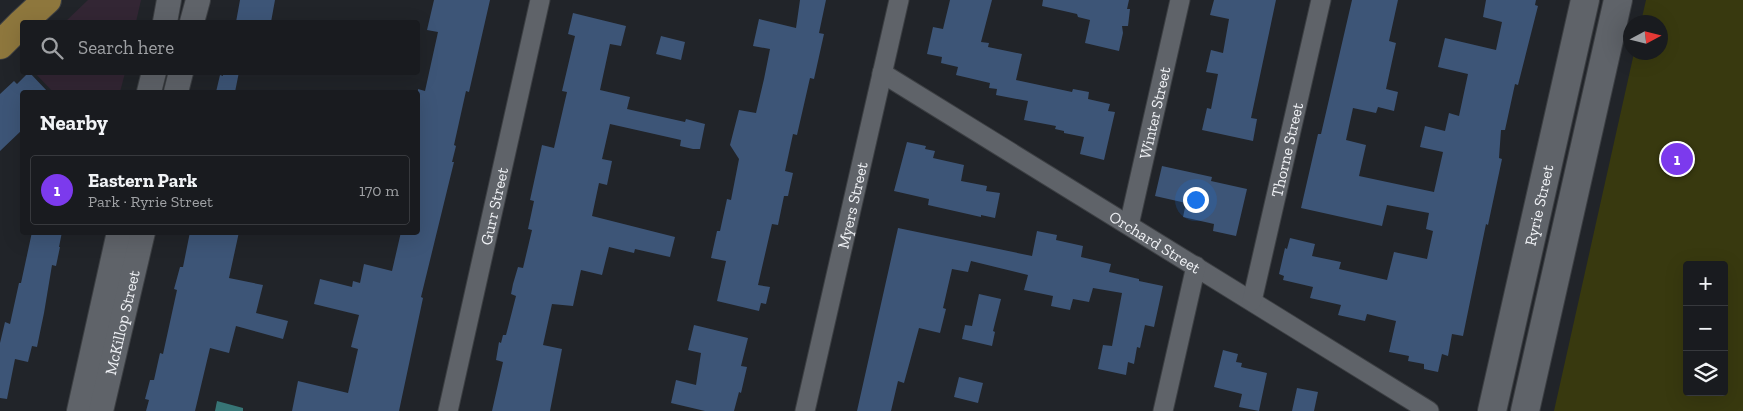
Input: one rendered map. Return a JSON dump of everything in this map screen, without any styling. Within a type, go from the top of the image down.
[{"type":"highway","points":[[26,20],[47,0]]},
{"type":"highway","points":[[0,45],[20,26]]},
{"type":"main road","name":"Ryrie Street","points":[[1492,411],[1585,0]]},
{"type":"main road","name":"Ryrie Street","points":[[1525,411],[1618,0]]},
{"type":"street","points":[[164,20],[169,0]]},
{"type":"street","points":[[193,20],[198,0]]},
{"type":"street","name":"Gurr Street","points":[[448,411],[540,0]]},
{"type":"street","name":"Myers Street","points":[[805,411],[899,0]]},
{"type":"street","name":"Winter Street","points":[[1128,225],[1180,0]]},
{"type":"street","name":"Thorne Street","points":[[1252,301],[1321,0]]},
{"type":"street","name":"Orchard Street","points":[[882,72],[1429,411]]},
{"type":"street","points":[[150,90],[153,75]]},
{"type":"street","points":[[176,90],[180,75]]},
{"type":"street","name":"McKillop Street","points":[[79,411],[117,235]]},
{"type":"street","name":"McKillop Street","points":[[101,411],[142,235]]},
{"type":"street","points":[[1163,411],[1196,266]]},
{"type":"shaded area","points":[[88,0],[141,0],[136,20],[67,20]]},
{"type":"shaded area","points":[[1646,0],[1743,0],[1743,411],[1554,411],[1632,60],[1668,60],[1668,15],[1643,15]]},
{"type":"shaded area","points":[[37,75],[124,75],[121,90],[51,90]]},
{"type":"water","points":[[217,401],[243,408],[243,411],[215,411]]},
{"type":"building","points":[[240,0],[275,0],[271,20],[236,20]]},
{"type":"building","points":[[434,0],[490,0],[469,92],[466,91],[454,145],[456,146],[452,162],[454,162],[421,297],[423,298],[399,411],[292,411],[298,381],[348,393],[358,349],[351,347],[359,315],[314,304],[320,279],[352,287],[353,281],[360,283],[364,264],[392,271],[400,235],[420,235],[420,90],[418,89],[425,91],[438,32],[427,30]]},
{"type":"building","points":[[800,0],[826,0],[819,33],[824,34],[814,79],[810,78],[797,135],[793,134],[785,171],[793,173],[788,196],[784,196],[778,225],[772,224],[758,285],[770,287],[766,304],[761,303],[759,311],[717,301],[726,261],[711,258],[717,231],[720,231],[727,199],[731,200],[739,159],[730,145],[739,110],[756,113],[764,79],[770,49],[753,46],[759,19],[796,28]]},
{"type":"building","points":[[950,0],[992,0],[981,42],[989,43],[988,47],[1022,54],[1016,80],[1072,92],[1073,89],[1089,92],[1088,99],[1110,104],[1108,111],[1115,112],[1104,160],[1080,154],[1084,137],[1064,133],[1064,131],[1055,129],[1056,126],[1024,120],[1028,101],[996,95],[997,89],[989,88],[990,83],[956,75],[958,67],[941,63],[942,57],[927,54],[933,27],[943,29]]},
{"type":"building","points":[[1043,0],[1129,0],[1127,9],[1130,9],[1128,26],[1122,26],[1123,33],[1119,51],[1085,43],[1090,20],[1078,17],[1077,14],[1042,6]]},
{"type":"building","points":[[1214,0],[1276,0],[1251,118],[1257,119],[1253,141],[1202,130],[1207,108],[1211,109],[1218,74],[1206,72],[1211,50],[1223,53],[1229,19],[1210,15]]},
{"type":"building","points":[[1352,0],[1398,0],[1389,41],[1396,43],[1386,89],[1398,92],[1394,111],[1378,107],[1376,113],[1353,108],[1346,140],[1366,145],[1359,176],[1434,192],[1443,152],[1420,147],[1425,126],[1445,131],[1449,113],[1459,116],[1468,74],[1438,67],[1445,38],[1496,50],[1502,22],[1483,17],[1486,0],[1536,0],[1535,5],[1538,6],[1518,85],[1515,84],[1505,130],[1501,130],[1499,158],[1502,159],[1488,225],[1486,224],[1463,336],[1452,334],[1448,356],[1442,354],[1438,372],[1424,369],[1424,364],[1408,361],[1409,356],[1389,352],[1396,321],[1367,314],[1365,321],[1338,315],[1341,305],[1310,298],[1313,287],[1283,280],[1284,276],[1279,274],[1285,248],[1287,249],[1290,238],[1315,244],[1312,256],[1341,262],[1339,269],[1387,280],[1394,252],[1427,259],[1433,231],[1426,229],[1429,213],[1387,205],[1382,226],[1301,208],[1318,134],[1321,134]]},
{"type":"building","points":[[573,13],[626,26],[621,46],[610,44],[600,90],[630,97],[627,109],[685,122],[686,119],[705,124],[700,149],[680,146],[681,140],[610,124],[602,159],[612,161],[607,185],[599,183],[592,216],[675,237],[670,257],[635,249],[634,253],[609,247],[602,275],[581,270],[573,306],[552,304],[543,345],[562,349],[550,411],[492,411],[503,362],[496,360],[499,342],[501,343],[503,335],[506,335],[516,296],[511,294],[513,284],[518,267],[523,268],[532,230],[528,229],[534,201],[530,200],[542,145],[554,148],[567,92],[562,91],[575,36],[568,34]]},
{"type":"building","points":[[661,36],[685,42],[681,60],[656,54]]},
{"type":"building","points":[[26,75],[32,75],[46,90],[20,90],[20,132],[0,151],[0,94],[14,81],[17,84]]},
{"type":"building","points":[[220,75],[238,75],[235,90],[216,90]]},
{"type":"building","points":[[907,142],[926,146],[925,149],[935,151],[933,158],[964,165],[961,181],[987,186],[986,191],[1000,193],[995,218],[981,215],[981,217],[928,205],[929,199],[894,191]]},
{"type":"building","points":[[1162,166],[1212,177],[1211,181],[1247,189],[1236,236],[1213,231],[1214,224],[1183,217],[1186,203],[1155,196]]},
{"type":"building","points":[[898,228],[1032,256],[1037,231],[1057,235],[1056,240],[1083,246],[1081,257],[1111,264],[1109,272],[1163,286],[1154,327],[1145,325],[1140,348],[1137,347],[1134,364],[1128,362],[1126,375],[1098,369],[1103,345],[1112,346],[1122,293],[1093,288],[1089,302],[1073,299],[1070,310],[1051,306],[1053,296],[1024,290],[1028,275],[971,261],[968,272],[952,269],[943,308],[946,309],[940,333],[919,328],[904,383],[898,381],[891,411],[857,411]]},
{"type":"building","points":[[31,235],[61,235],[56,266],[52,265],[37,347],[32,346],[28,362],[15,359],[7,399],[0,398],[0,343],[5,322],[10,324],[19,283],[21,283]]},
{"type":"building","points":[[189,235],[238,235],[229,278],[263,285],[256,313],[288,321],[283,339],[236,326],[229,353],[210,348],[195,411],[146,411],[149,400],[145,399],[150,380],[154,380],[160,353],[163,354],[177,290],[174,289],[180,267],[183,267]]},
{"type":"building","points":[[979,294],[1001,299],[993,331],[995,332],[992,346],[962,339],[965,325],[972,326]]},
{"type":"building","points":[[694,325],[748,338],[741,366],[747,367],[741,393],[739,392],[734,411],[705,411],[671,403],[676,380],[696,385],[701,353],[688,350]]},
{"type":"building","points":[[1223,350],[1238,354],[1236,362],[1242,363],[1241,367],[1267,373],[1259,411],[1239,407],[1242,394],[1214,387]]},
{"type":"building","points":[[959,377],[983,383],[978,403],[954,397]]},
{"type":"building","points":[[1297,388],[1318,392],[1314,411],[1292,411]]},
{"type":"place","name":"Eastern Park","points":[[1677,159]]}]
